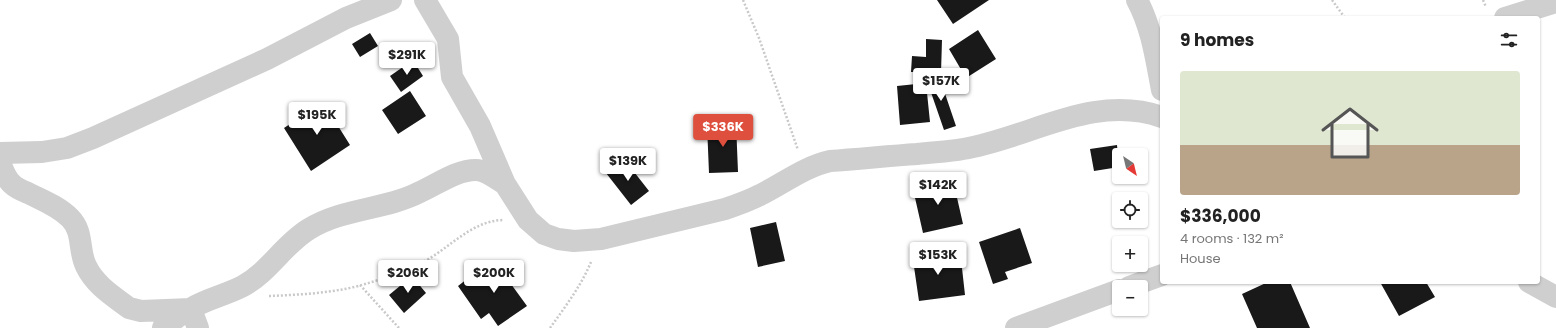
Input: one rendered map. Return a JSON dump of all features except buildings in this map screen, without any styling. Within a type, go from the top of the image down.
[{"type":"street","points":[[0,153],[42,152],[67,148],[87,141],[266,59],[346,18],[391,0]]},
{"type":"street","points":[[425,0],[448,39],[452,77],[480,126],[505,184],[528,220],[544,234],[558,239],[574,241],[601,239],[725,209],[744,203],[804,170],[830,161],[962,150],[984,145],[1064,119],[1105,110],[1137,110],[1160,116]]},
{"type":"street","points":[[1137,0],[1149,26],[1160,79]]},
{"type":"street","points":[[1511,16],[1556,2]]},
{"type":"street","points":[[0,163],[12,185],[58,208],[78,228],[83,258],[96,281],[103,288],[129,308],[134,310],[194,318]]},
{"type":"street","points":[[163,328],[194,318],[243,286],[269,265],[300,235],[319,223],[333,217],[404,199],[419,193],[455,174],[466,171],[478,170],[505,184]]},
{"type":"street","points":[[1148,280],[1160,276]]},
{"type":"street","points":[[1533,284],[1556,297]]},
{"type":"street","points":[[1016,328],[1112,293]]},
{"type":"path","points":[[743,0],[759,38],[804,170]]},
{"type":"path","points":[[1332,0],[1344,16]]},
{"type":"path","points":[[268,296],[307,294],[340,290],[360,285],[436,256],[472,229],[499,220],[528,220]]},
{"type":"path","points":[[550,328],[587,272],[601,239]]},
{"type":"path","points":[[360,285],[399,328]]}]
